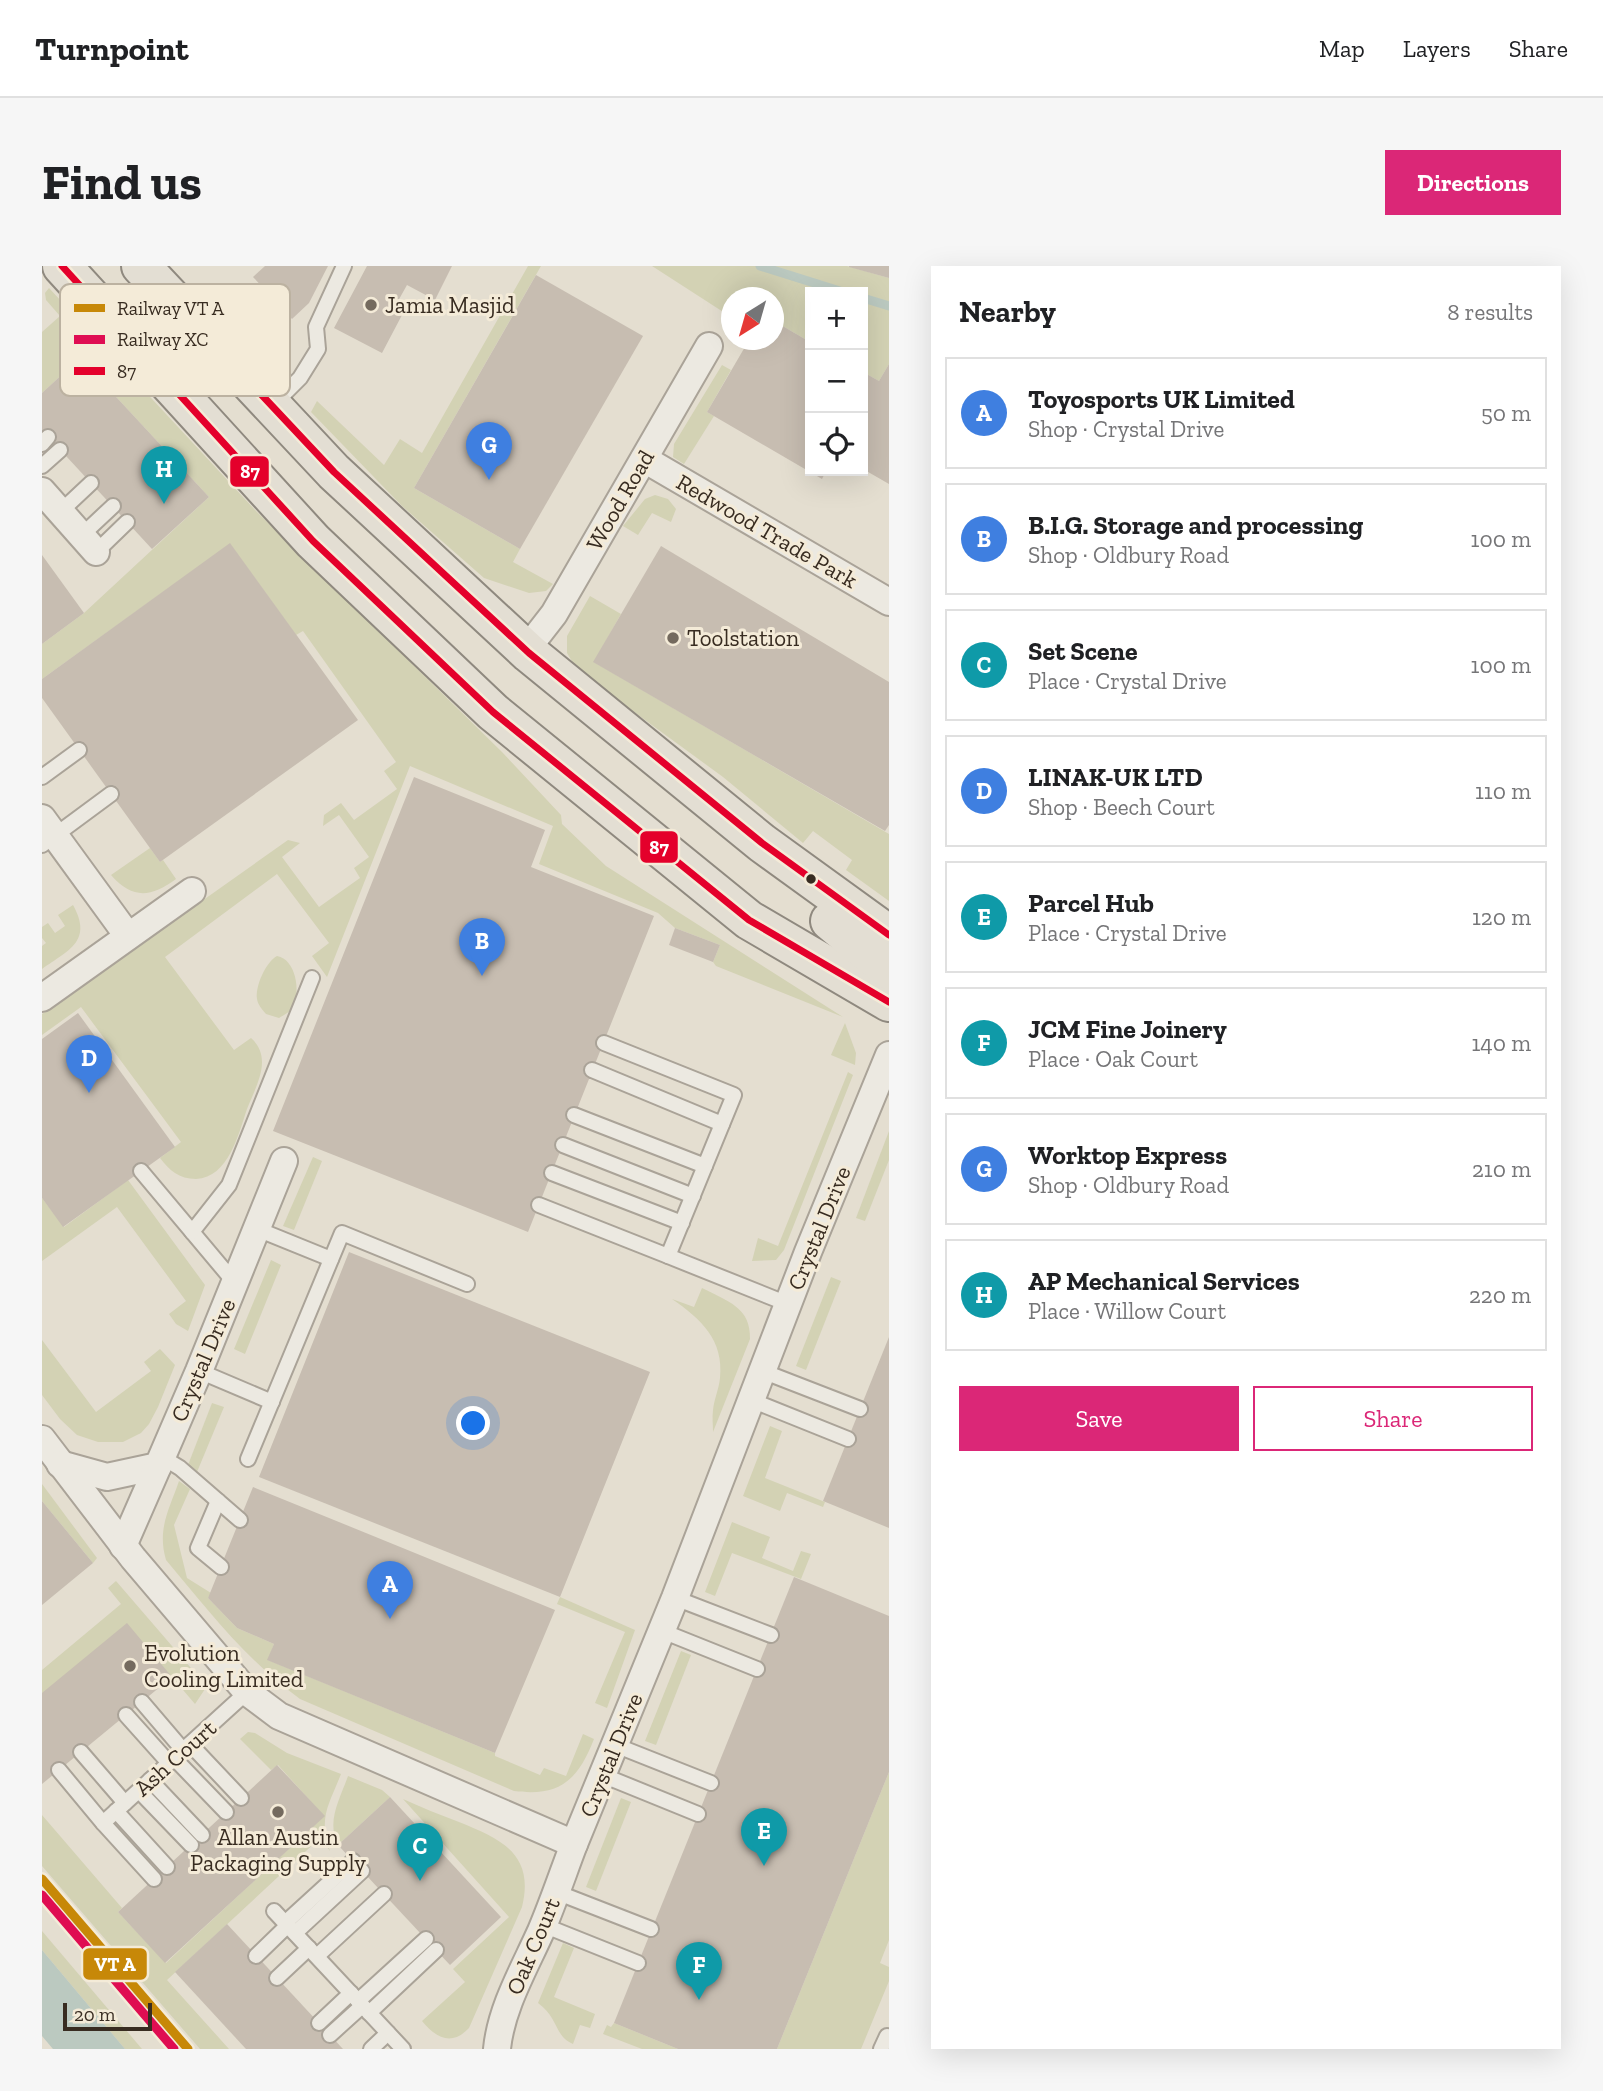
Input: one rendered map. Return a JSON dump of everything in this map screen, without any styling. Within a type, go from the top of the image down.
[{"type":"main road","points":[[62,266],[78,284]]},
{"type":"main road","points":[[141,266],[158,284]]},
{"type":"main road","points":[[181,396],[313,541],[493,712],[749,920],[889,1002]]},
{"type":"main road","points":[[263,396],[334,472],[526,650],[762,843],[889,934]]},
{"type":"main road","points":[[762,843],[808,902],[889,970]]},
{"type":"street","name":"Wood Road","points":[[526,650],[554,614],[709,346]]},
{"type":"street","name":"Redwood Trade Park","points":[[644,459],[889,602]]},
{"type":"street","points":[[42,491],[89,544]]},
{"type":"street","points":[[46,833],[128,936]]},
{"type":"street","points":[[42,998],[192,891]]},
{"type":"street","name":"Crystal Drive","points":[[42,1439],[123,1546],[247,1692],[279,1716],[574,1844],[662,1631],[788,1304],[889,1055]]},
{"type":"street","name":"Crystal Drive","points":[[123,1546],[199,1371],[284,1161]]},
{"type":"street","points":[[60,1464],[107,1477],[160,1462]]},
{"type":"street","name":"Oak Court","points":[[497,2049],[508,2005],[574,1844]]},
{"type":"lane","points":[[290,388],[300,378],[318,349],[316,327],[344,266]]},
{"type":"lane","points":[[272,406],[282,396]]},
{"type":"lane","points":[[42,466],[60,450]]},
{"type":"lane","points":[[60,512],[91,483]]},
{"type":"lane","points":[[89,544],[113,506]]},
{"type":"lane","points":[[89,544],[127,522]]},
{"type":"lane","points":[[42,777],[79,750]]},
{"type":"lane","points":[[46,833],[111,794]]},
{"type":"lane","points":[[192,1232],[229,1185],[312,978]]},
{"type":"lane","points":[[604,1043],[734,1096],[668,1256]]},
{"type":"lane","points":[[592,1070],[722,1124]]},
{"type":"lane","points":[[575,1115],[705,1167]]},
{"type":"lane","points":[[563,1145],[693,1196]]},
{"type":"lane","points":[[141,1171],[235,1283]]},
{"type":"lane","points":[[552,1173],[682,1223]]},
{"type":"lane","points":[[539,1205],[788,1304]]},
{"type":"lane","points":[[257,1229],[332,1269]]},
{"type":"lane","points":[[248,1459],[280,1381],[332,1269],[342,1233],[467,1284]]},
{"type":"lane","points":[[199,1371],[269,1408],[282,1421]]},
{"type":"lane","points":[[762,1371],[860,1409]]},
{"type":"lane","points":[[280,1381],[295,1388]]},
{"type":"lane","points":[[751,1400],[848,1439]]},
{"type":"lane","points":[[160,1462],[180,1468],[240,1520]]},
{"type":"lane","points":[[218,1501],[198,1548],[221,1566]]},
{"type":"lane","points":[[675,1598],[771,1635]]},
{"type":"lane","points":[[662,1631],[757,1669]]},
{"type":"lane","name":"Ash Court","points":[[103,1824],[247,1692]]},
{"type":"lane","points":[[142,1702],[179,1754],[226,1812]]},
{"type":"lane","points":[[126,1715],[241,1798]]},
{"type":"lane","points":[[615,1745],[711,1783]]},
{"type":"lane","points":[[81,1752],[167,1867]]},
{"type":"lane","points":[[59,1770],[103,1824],[154,1879]]},
{"type":"lane","points":[[603,1776],[698,1814]]},
{"type":"lane","points":[[139,1791],[196,1840],[150,1780]]},
{"type":"lane","points":[[256,1956],[357,1866]]},
{"type":"lane","points":[[556,1892],[651,1929]]},
{"type":"lane","points":[[277,1978],[384,1894]]},
{"type":"lane","points":[[274,1910],[400,2048]]},
{"type":"lane","points":[[543,1925],[638,1963]]},
{"type":"lane","points":[[330,2035],[360,2003],[431,1945]]},
{"type":"lane","points":[[319,2023],[360,2003]]},
{"type":"lane","points":[[372,2049],[388,2033]]},
{"type":"green space","points":[[528,266],[541,266],[414,488],[520,549],[513,562],[553,584],[546,591],[529,593],[484,578],[402,506],[311,412],[317,401],[384,465],[400,439],[422,453]]},
{"type":"green space","points":[[652,266],[847,266],[889,278],[889,364],[879,381],[868,375],[868,287],[805,287],[805,339],[784,327],[784,287],[721,287],[721,311]]},
{"type":"green space","points":[[49,288],[60,300],[60,316],[46,300],[45,293]]},
{"type":"green space","points":[[60,316],[60,376],[42,393],[42,332]]},
{"type":"green space","points":[[722,365],[731,370],[707,412],[714,416],[684,464],[673,457],[674,444]]},
{"type":"green space","points":[[115,396],[149,396],[256,511],[502,752],[561,815],[562,824],[606,866],[843,1017],[716,966],[713,962],[720,945],[675,928],[658,913],[539,864],[553,826],[410,766],[327,977],[312,956],[329,943],[277,874],[165,957],[234,1050],[251,1038],[259,1048],[262,1062],[259,1080],[236,1142],[224,1163],[217,1171],[196,1179],[180,1176],[171,1170],[160,1158],[181,1142],[81,1007],[42,1035],[42,1014],[288,840],[300,843],[282,857],[319,907],[360,878],[354,868],[369,857],[339,815],[323,826],[324,815],[341,803],[354,820],[397,789],[384,771],[396,762],[303,631],[296,635],[230,544],[42,679],[42,644],[84,613],[209,497]]},
{"type":"green space","points":[[655,495],[668,499],[676,509],[671,522],[652,513],[638,535],[623,526],[645,499]]},
{"type":"green space","points":[[590,596],[621,614],[594,662],[889,834],[889,901],[846,870],[852,860],[813,831],[803,843],[723,777],[578,671],[567,653],[567,636]]},
{"type":"green space","points":[[150,848],[160,862],[163,860],[176,879],[158,889],[142,893],[127,889],[111,875]]},
{"type":"green space","points":[[73,905],[79,917],[79,936],[69,950],[42,969],[42,946],[46,943],[42,938],[42,927],[48,923],[55,933],[65,926],[58,915]]},
{"type":"green space","points":[[277,956],[289,963],[293,970],[297,993],[293,1007],[279,1018],[266,1014],[257,999],[262,975]]},
{"type":"green space","points":[[845,1023],[856,1053],[855,1065],[831,1055]]},
{"type":"green space","points":[[848,1072],[853,1075],[784,1250],[776,1260],[752,1261],[758,1238],[778,1246]]},
{"type":"green space","points":[[889,1131],[889,1160],[865,1221],[856,1218]]},
{"type":"green space","points":[[313,1157],[322,1161],[294,1230],[283,1226]]},
{"type":"green space","points":[[128,1180],[205,1285],[188,1331],[176,1324],[169,1314],[186,1301],[117,1207],[42,1261],[42,1198],[64,1227]]},
{"type":"green space","points":[[271,1260],[281,1265],[245,1354],[234,1349]]},
{"type":"green space","points":[[831,1277],[841,1281],[806,1370],[796,1366]]},
{"type":"green space","points":[[702,1288],[728,1301],[742,1312],[749,1328],[750,1339],[713,1432],[713,1410],[720,1378],[718,1352],[701,1323],[672,1299],[694,1307]]},
{"type":"green space","points":[[42,1340],[96,1412],[151,1371],[144,1362],[160,1349],[175,1365],[149,1424],[141,1433],[123,1442],[98,1442],[77,1435],[60,1419],[42,1395]]},
{"type":"green space","points":[[212,1403],[224,1407],[197,1472],[188,1465]]},
{"type":"green space","points":[[770,1426],[782,1431],[765,1478],[825,1502],[823,1507],[787,1493],[780,1511],[743,1496]]},
{"type":"green space","points":[[179,1481],[190,1489],[174,1525],[187,1578],[211,1593],[208,1598],[237,1628],[274,1644],[268,1660],[495,1753],[495,1756],[540,1775],[544,1768],[566,1776],[583,1734],[594,1739],[574,1775],[565,1783],[544,1791],[514,1791],[300,1699],[245,1651],[166,1560],[164,1529]]},
{"type":"green space","points":[[42,1484],[97,1558],[93,1563],[42,1501]]},
{"type":"green space","points":[[732,1522],[770,1537],[762,1558],[793,1571],[801,1551],[811,1554],[801,1579],[732,1553],[715,1596],[705,1592]]},
{"type":"green space","points":[[116,1581],[203,1682],[205,1689],[195,1704],[172,1677],[42,1693],[42,1670],[121,1604],[108,1588]]},
{"type":"green space","points":[[560,1597],[635,1630],[607,1708],[595,1703],[625,1632],[557,1604]]},
{"type":"green space","points":[[681,1651],[691,1655],[656,1745],[645,1741]]},
{"type":"green space","points":[[248,1732],[255,1733],[287,1753],[341,1774],[326,1811],[325,1829],[330,1851],[320,1838],[167,1980],[229,2049],[200,2049],[42,1866],[42,1815],[122,1908],[118,1912],[166,1963],[324,1816],[278,1765],[271,1770],[240,1739]]},
{"type":"green space","points":[[889,1772],[889,1940],[880,1963],[889,1967],[889,1981],[861,2049],[777,2049]]},
{"type":"green space","points":[[348,1776],[382,1790],[390,1797],[338,1845],[333,1827],[334,1819]]},
{"type":"green space","points":[[621,1798],[631,1802],[596,1891],[586,1887]]},
{"type":"green space","points":[[403,1799],[501,1842],[519,1861],[524,1874],[522,1907],[469,2028],[457,2037],[439,2036],[422,2021],[465,1982],[453,1969],[509,1917]]},
{"type":"green space","points":[[42,1931],[142,2049],[125,2049],[42,1950]]},
{"type":"green space","points":[[563,1943],[574,1948],[554,1997],[595,2014],[590,2028],[580,2025],[573,2044],[562,2036],[550,2015],[538,2003]]},
{"type":"green space","points":[[614,2023],[678,2049],[642,2049],[603,2034],[607,2025],[611,2027]]},
{"type":"shaded area","points":[[42,1950],[125,2049],[53,2049],[42,2036]]},
{"type":"building","points":[[265,266],[328,266],[309,303],[292,319],[290,284],[260,284],[253,277]]},
{"type":"building","name":"Jamia Masjid","points":[[367,266],[452,266],[435,300],[407,285],[393,310],[402,315],[382,353],[334,328]]},
{"type":"building","points":[[889,266],[889,278],[849,267]]},
{"type":"building","points":[[536,275],[643,336],[520,549],[414,488]]},
{"type":"building","points":[[784,327],[805,339],[805,469],[707,412],[743,350],[784,350]]},
{"type":"building","points":[[889,364],[889,484],[868,472],[868,375],[879,381]]},
{"type":"building","points":[[60,376],[60,396],[115,396],[209,497],[152,549],[42,430],[42,393]]},
{"type":"building","points":[[230,543],[358,720],[160,862],[42,698],[42,679]]},
{"type":"building","points":[[661,546],[889,682],[889,825],[885,831],[593,662]]},
{"type":"building","points":[[42,555],[84,613],[42,644]]},
{"type":"building","points":[[414,777],[545,830],[531,867],[654,916],[528,1232],[273,1131]]},
{"type":"building","points":[[675,928],[720,945],[713,962],[669,945]]},
{"type":"building","points":[[78,1013],[175,1147],[63,1227],[42,1198],[42,1039]]},
{"type":"building","points":[[349,1252],[650,1372],[560,1597],[259,1477]]},
{"type":"building","points":[[889,1337],[889,1528],[823,1501]]},
{"type":"building","points":[[253,1487],[555,1610],[495,1753],[267,1660],[274,1644],[237,1628],[208,1598]]},
{"type":"building","points":[[42,1501],[93,1563],[42,1605]]},
{"type":"building","points":[[794,1577],[889,1616],[889,1772],[777,2049],[678,2049],[614,2023]]},
{"type":"building","points":[[127,1623],[172,1677],[42,1784],[42,1693]]},
{"type":"building","points":[[277,1765],[325,1816],[165,1963],[118,1912]]},
{"type":"building","points":[[390,1797],[501,1917],[450,1965],[338,1845]]},
{"type":"building","points":[[227,1924],[343,2049],[246,2049],[175,1972]]},
{"type":"waterway","points":[[760,266],[827,287]]},
{"type":"waterway","points":[[868,300],[889,306]]},
{"type":"transit line","name":"87","points":[[62,266],[78,284]]},
{"type":"transit line","name":"87","points":[[181,396],[313,541],[493,712],[749,920],[889,1002]]},
{"type":"transit line","name":"87","points":[[263,396],[334,472],[529,653],[762,843],[889,935]]},
{"type":"transit line","points":[[42,1879],[188,2049]]},
{"type":"rail line","name":"XC","points":[[42,1895],[174,2049]]},
{"type":"place","name":"Jamia Masjid","points":[[371,305]]},
{"type":"place","name":"Worktop Express","points":[[489,480]]},
{"type":"place","name":"AP Mechanical Services","points":[[164,504]]},
{"type":"place","name":"Toolstation","points":[[673,638]]},
{"type":"place","name":"B.I.G. Storage and processing","points":[[482,976]]},
{"type":"place","name":"LINAK-UK LTD","points":[[89,1093]]},
{"type":"place","name":"Toyosports UK Limited","points":[[390,1619]]},
{"type":"place","name":"Evolution Cooling Limited","points":[[130,1666]]},
{"type":"place","name":"Allan Austin Packaging Supply","points":[[278,1812]]},
{"type":"place","name":"Parcel Hub","points":[[764,1866]]},
{"type":"place","name":"Set Scene","points":[[420,1881]]},
{"type":"place","name":"JCM Fine Joinery","points":[[699,2000]]}]
